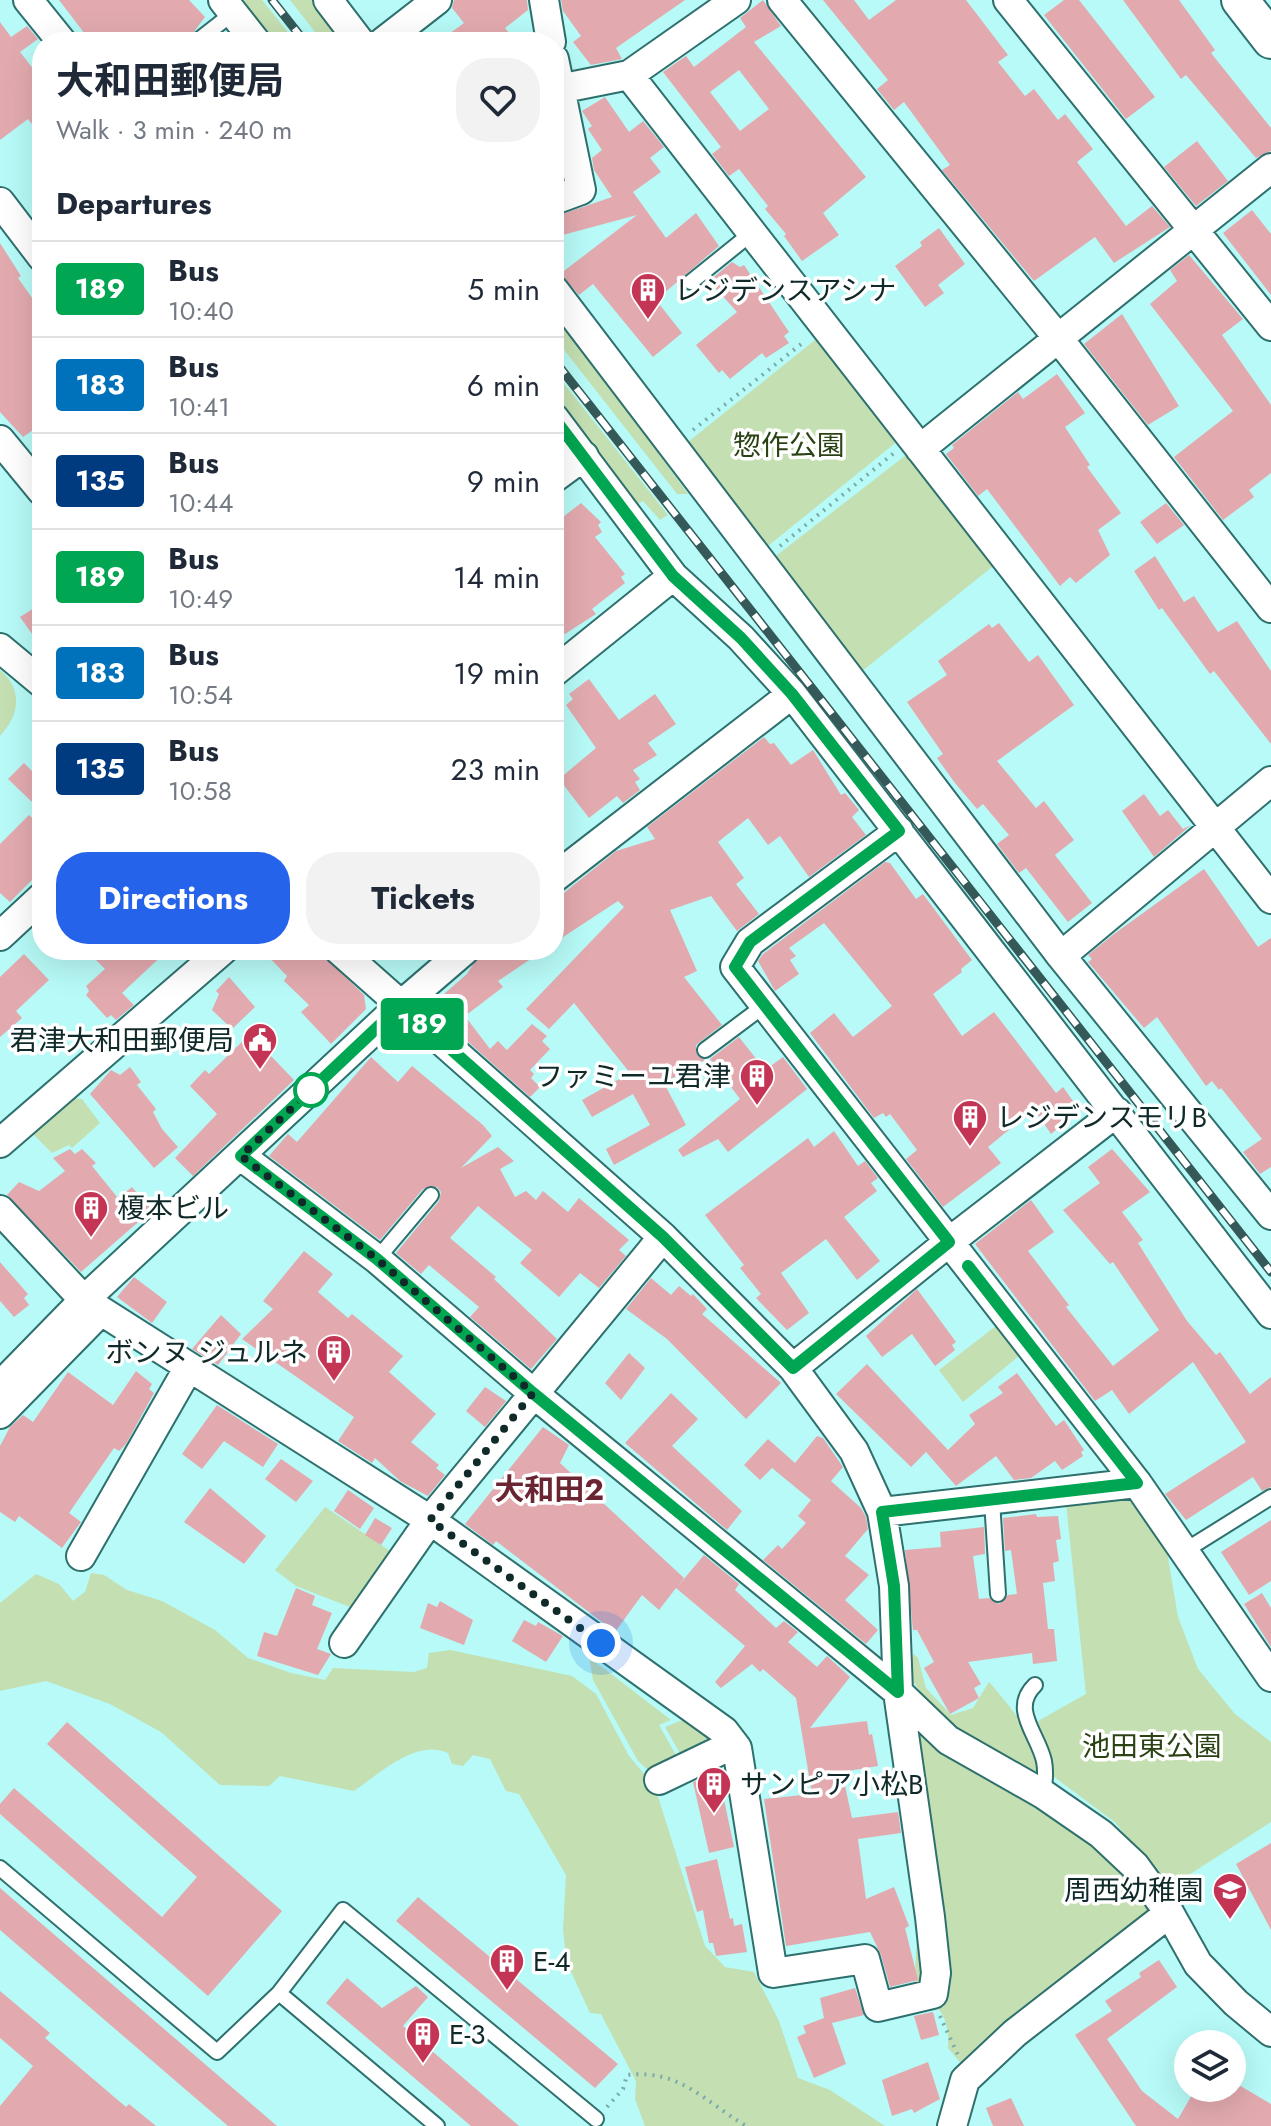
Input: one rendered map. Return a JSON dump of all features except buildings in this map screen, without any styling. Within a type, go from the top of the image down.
[{"type":"street","points":[[28,0],[54,32]]},
{"type":"street","points":[[328,0],[352,32]]},
{"type":"street","points":[[396,32],[437,0]]},
{"type":"street","points":[[544,0],[549,32]]},
{"type":"street","points":[[564,88],[629,75],[736,0]]},
{"type":"street","points":[[782,0],[1058,338],[1271,608]]},
{"type":"street","points":[[1008,0],[1271,326]]},
{"type":"street","points":[[1240,0],[1271,40]]},
{"type":"street","points":[[228,6],[248,32]]},
{"type":"street","points":[[629,75],[1271,899]]},
{"type":"street","points":[[564,112],[581,190],[564,196]]},
{"type":"street","points":[[916,444],[1058,338],[1271,168]]},
{"type":"street","points":[[0,202],[32,244]]},
{"type":"street","points":[[564,304],[759,564],[1061,956],[1271,1215]]},
{"type":"street","points":[[564,431],[673,576],[741,638],[792,694],[1271,1314]]},
{"type":"street","points":[[564,471],[584,456]]},
{"type":"street","points":[[5,458],[32,482]]},
{"type":"street","points":[[564,664],[673,576]]},
{"type":"street","points":[[0,648],[32,675]]},
{"type":"street","points":[[564,870],[792,694]]},
{"type":"street","points":[[1061,956],[1271,781]]},
{"type":"street","points":[[899,831],[750,942],[735,967],[1137,1483],[1271,1677]]},
{"type":"street","points":[[5,923],[32,904]]},
{"type":"street","points":[[0,1143],[211,960]]},
{"type":"street","points":[[0,1210],[92,1305],[430,1520],[724,1731],[734,1744],[773,1973],[865,1959],[878,2007],[933,1994],[936,1973],[930,1917],[898,1692],[894,1586],[882,1512],[854,1451],[793,1368],[663,1237],[350,960]]},
{"type":"street","points":[[0,1386],[92,1305],[241,1156],[401,1005],[453,960]]},
{"type":"street","points":[[793,1368],[1117,1112]]},
{"type":"street","points":[[241,1156],[377,1259],[533,1393],[898,1692],[948,1740],[1043,1794],[1101,1834],[1135,1866],[1170,1914],[1198,1964],[1236,2003],[1271,2032]]},
{"type":"street","points":[[344,1643],[430,1520],[663,1237]]},
{"type":"street","points":[[0,1414],[92,1305]]},
{"type":"street","points":[[81,1556],[189,1367]]},
{"type":"street","points":[[882,1512],[1137,1483]]},
{"type":"street","points":[[659,1780],[734,1744]]},
{"type":"street","points":[[952,2126],[965,2080],[1015,2033],[1163,1918]]},
{"type":"lane","points":[[205,32],[228,6]]},
{"type":"lane","points":[[691,282],[753,232]]},
{"type":"lane","points":[[705,1050],[765,1005]]},
{"type":"lane","points":[[377,1259],[431,1195]]},
{"type":"lane","points":[[1186,1550],[1271,1497]]},
{"type":"lane","points":[[992,1501],[998,1594]]},
{"type":"lane","points":[[1035,1685],[1023,1701],[1024,1713],[1044,1762],[1043,1794]]},
{"type":"lane","points":[[0,1868],[217,2052],[279,1993],[343,1910],[596,2119]]},
{"type":"lane","points":[[279,1993],[437,2126]]},
{"type":"path","points":[[671,448],[826,324]]},
{"type":"path","points":[[759,564],[916,444]]},
{"type":"path","points":[[933,1994],[934,2004],[965,2070],[965,2080]]},
{"type":"path","points":[[596,2119],[623,2089],[627,2075],[645,2073],[681,2080],[712,2106],[746,2126]]},
{"type":"green space","points":[[235,0],[262,0],[288,32],[260,32]]},
{"type":"green space","points":[[290,0],[314,0],[340,32],[315,32]]},
{"type":"green space","points":[[564,323],[688,494],[677,494],[564,350]]},
{"type":"green space","name":"惣作公園","points":[[820,336],[899,440],[763,550],[683,446]]},
{"type":"green space","points":[[564,384],[668,515],[660,520],[643,501],[634,506],[564,417]]},
{"type":"green space","points":[[910,452],[997,563],[861,672],[772,559]]},
{"type":"green space","points":[[0,670],[13,685],[16,702],[12,720],[0,736]]},
{"type":"green space","points":[[72,1098],[82,1099],[100,1123],[72,1148],[69,1145],[52,1153],[33,1134]]},
{"type":"green space","points":[[996,1326],[1020,1355],[963,1402],[939,1370]]},
{"type":"green space","name":"池田東公園","points":[[1130,1496],[1163,1528],[1178,1617],[1198,1669],[1235,1714],[1271,1742],[1271,1822],[1167,1889],[1116,1823],[1053,1776],[1038,1721],[1086,1694],[1066,1503]]},
{"type":"green space","points":[[325,1507],[390,1551],[350,1607],[296,1586],[275,1570]]},
{"type":"green space","points":[[91,1573],[104,1575],[127,1590],[162,1601],[215,1630],[248,1658],[291,1673],[325,1680],[333,1668],[414,1672],[427,1668],[429,1653],[450,1650],[572,1676],[596,1694],[629,1756],[655,1787],[705,1946],[725,1967],[754,1972],[779,2021],[798,2078],[830,2090],[885,2126],[645,2126],[635,2099],[636,2081],[601,2014],[590,2013],[567,1963],[563,1930],[566,1875],[519,1794],[506,1791],[490,1759],[473,1755],[463,1766],[452,1764],[448,1753],[423,1750],[398,1760],[354,1791],[280,1776],[269,1786],[220,1785],[161,1732],[110,1704],[46,1681],[0,1691],[0,1603],[36,1574],[59,1584],[73,1601],[85,1592]]},
{"type":"green space","points":[[914,1654],[918,1658],[926,1688],[951,1715],[973,1708],[989,1682],[1029,1736],[1035,1748],[1038,1771],[1032,1774],[978,1748],[968,1733],[947,1728],[914,1683],[909,1665]]},
{"type":"green space","points":[[589,1657],[671,1720],[659,1725],[677,1757],[649,1771],[638,1761],[593,1680]]},
{"type":"green space","points":[[685,1719],[712,1739],[681,1755],[665,1727]]},
{"type":"green space","points":[[918,1730],[947,1752],[1078,1835],[1107,1859],[1132,1886],[1152,1916],[964,2067],[948,2048],[947,2028],[941,2013],[914,1988],[917,1937],[935,1907],[912,1740]]},
{"type":"railway","points":[[272,0],[297,32]]},
{"type":"railway","points":[[564,373],[1271,1272]]},
{"type":"bus line","name":"189","points":[[564,431],[673,576],[741,638],[792,694],[899,831],[750,942],[735,967],[949,1242],[793,1368],[663,1237],[401,1005],[241,1156],[377,1259],[533,1393],[898,1692],[894,1586],[882,1512],[1137,1483],[968,1266]]},
{"type":"place","name":"レジデンスアシナ","points":[[648,321]]},
{"type":"place","name":"君津大和田郵便局","points":[[260,1071]]},
{"type":"place","name":"ファミーユ君津","points":[[757,1107]]},
{"type":"place","name":"レジデンスモリB","points":[[970,1148]]},
{"type":"place","name":"榎本ビル","points":[[91,1239]]},
{"type":"place","name":"ボンヌ ジュルネ","points":[[334,1383]]},
{"type":"place","name":"サンピア小松B","points":[[714,1815]]},
{"type":"place","name":"周西幼稚園","points":[[1230,1921]]},
{"type":"place","name":"E-4","points":[[507,1992]]},
{"type":"place","name":"E-3","points":[[423,2065]]},
{"type":"district","name":"大和田2","points":[[549,1490]]},
{"type":"route","points":[[311,1090],[241,1156],[377,1259],[533,1393],[430,1520],[601,1643]]}]
